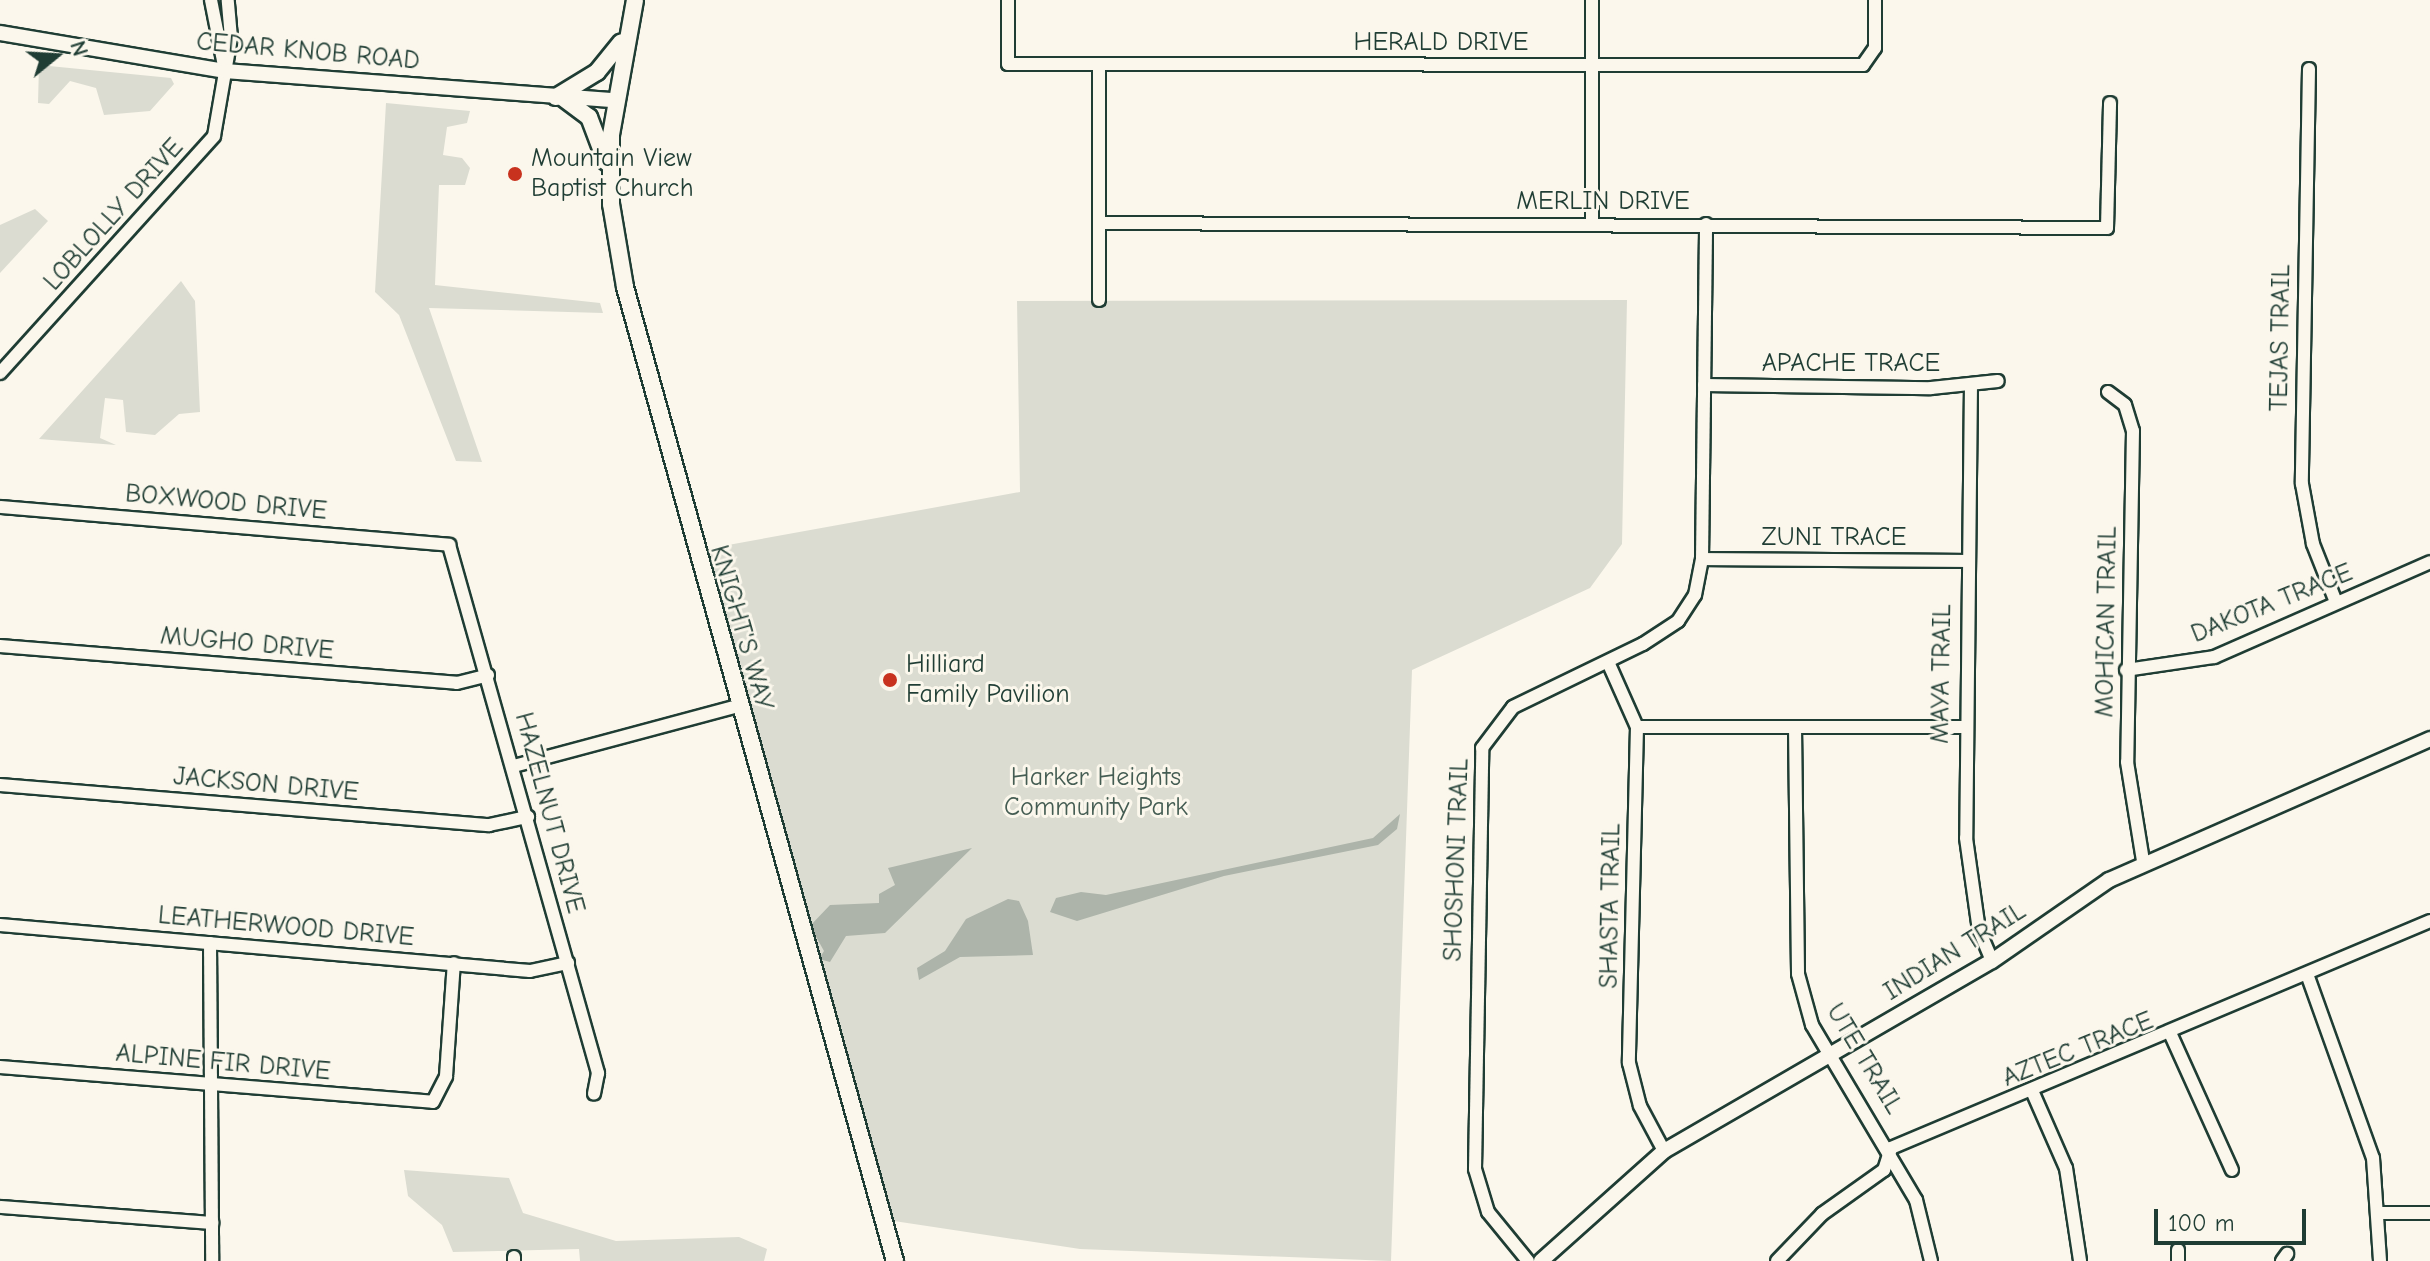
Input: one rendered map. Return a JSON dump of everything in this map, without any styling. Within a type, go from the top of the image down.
[{"type":"main road","name":"KNIGHT'S WAY","points":[[635,0],[622,41],[614,100],[610,175],[635,333],[895,1261]]},
{"type":"main road","points":[[610,175],[594,125],[559,97],[597,72],[622,41]]},
{"type":"street","points":[[211,0],[225,71]]},
{"type":"street","points":[[225,71],[228,0]]},
{"type":"street","name":"HERALD DRIVE","points":[[1008,0],[1008,64],[1099,65],[1592,65],[1872,61],[1875,0]]},
{"type":"street","points":[[1592,0],[1592,224]]},
{"type":"street","name":"CEDAR KNOB ROAD","points":[[0,33],[225,71],[614,100]]},
{"type":"street","points":[[1099,65],[1099,300]]},
{"type":"street","name":"TEJAS TRAIL","points":[[2309,69],[2302,484],[2313,544],[2336,602]]},
{"type":"street","name":"LOBLOLLY DRIVE","points":[[0,373],[206,147],[220,124],[225,71]]},
{"type":"street","name":"MERLIN DRIVE","points":[[1099,223],[2107,228],[2110,103]]},
{"type":"street","name":"SHOSHONI TRAIL","points":[[1528,1261],[1488,1212],[1475,1169],[1482,748],[1513,707],[1608,662],[1678,621],[1695,595],[1702,559],[1706,224]]},
{"type":"street","name":"APACHE TRACE","points":[[1704,385],[1971,384],[1998,381]]},
{"type":"street","name":"MAYA TRAIL","points":[[1971,384],[1962,727],[1972,893],[1992,961]]},
{"type":"street","name":"MOHICAN TRAIL","points":[[2108,392],[2125,405],[2133,431],[2126,670],[2130,794],[2143,861]]},
{"type":"street","name":"BOXWOOD DRIVE","points":[[0,507],[449,545]]},
{"type":"street","name":"HAZELNUT DRIVE","points":[[449,545],[514,766],[598,1073],[594,1094]]},
{"type":"street","name":"ZUNI TRACE","points":[[1702,559],[1965,561]]},
{"type":"street","name":"DAKOTA TRACE","points":[[2126,670],[2214,657],[2430,562]]},
{"type":"street","name":"MUGHO DRIVE","points":[[0,646],[457,683],[488,675]]},
{"type":"street","name":"SHASTA TRAIL","points":[[1608,662],[1637,727],[1629,1063],[1640,1106],[1664,1151]]},
{"type":"street","points":[[514,766],[738,706]]},
{"type":"street","points":[[1637,727],[1962,727]]},
{"type":"street","name":"UTE TRAIL","points":[[1795,727],[1798,974],[1812,1025],[1891,1148],[1916,1200],[1931,1261]]},
{"type":"street","name":"INDIAN TRAIL","points":[[1541,1261],[1664,1151],[1832,1057],[1992,961],[2143,861],[2430,739]]},
{"type":"street","name":"JACKSON DRIVE","points":[[0,785],[489,825],[528,817]]},
{"type":"street","name":"AZTEC TRACE","points":[[1891,1148],[2171,1035],[2430,921]]},
{"type":"street","name":"LEATHERWOOD DRIVE","points":[[0,925],[530,971],[568,963]]},
{"type":"street","points":[[210,943],[212,1261]]},
{"type":"street","name":"ALPINE FIR DRIVE","points":[[0,1067],[211,1084],[441,1097],[454,963]]},
{"type":"street","points":[[2307,974],[2369,1141],[2380,1261]]},
{"type":"street","points":[[2171,1035],[2232,1170]]},
{"type":"street","points":[[2033,1093],[2066,1168],[2080,1261]]},
{"type":"street","points":[[1777,1261],[1822,1214],[1884,1170],[1891,1148]]},
{"type":"street","points":[[0,1207],[212,1223]]},
{"type":"street","points":[[2378,1213],[2430,1213]]},
{"type":"green space","points":[[39,65],[171,78],[174,84],[150,111],[104,115],[96,88],[70,81],[49,104],[38,103]]},
{"type":"green space","points":[[386,103],[470,111],[467,123],[447,127],[443,155],[462,158],[470,168],[465,185],[439,185],[435,285],[600,303],[603,313],[429,308],[482,462],[456,461],[399,315],[375,292]]},
{"type":"green space","points":[[35,209],[48,221],[0,273],[0,225]]},
{"type":"green space","points":[[181,281],[195,301],[200,412],[179,414],[155,435],[126,432],[123,400],[105,398],[100,438],[116,445],[39,439]]},
{"type":"green space","name":"Harker Heights Community Park","points":[[1627,300],[1622,544],[1590,588],[1412,670],[1391,1261],[1080,1249],[894,1221],[706,549],[1020,492],[1017,301]]},
{"type":"green space","points":[[404,1170],[509,1178],[523,1213],[616,1241],[739,1237],[767,1249],[764,1261],[580,1261],[579,1249],[453,1252],[442,1225],[408,1196]]},
{"type":"shaded area","points":[[1400,814],[1397,829],[1378,845],[1224,876],[1077,921],[1050,912],[1056,898],[1081,892],[1106,895],[1373,838]]},
{"type":"shaded area","points":[[972,848],[885,933],[846,936],[830,962],[819,959],[824,951],[810,926],[830,905],[879,903],[879,894],[895,885],[888,868]]},
{"type":"shaded area","points":[[1008,899],[1019,901],[1028,921],[1033,955],[960,957],[919,980],[917,968],[945,951],[966,919]]},
{"type":"place","name":"Mountain View Baptist Church","points":[[515,174]]},
{"type":"place","name":"Hilliard Family Pavilion","points":[[890,680]]}]
